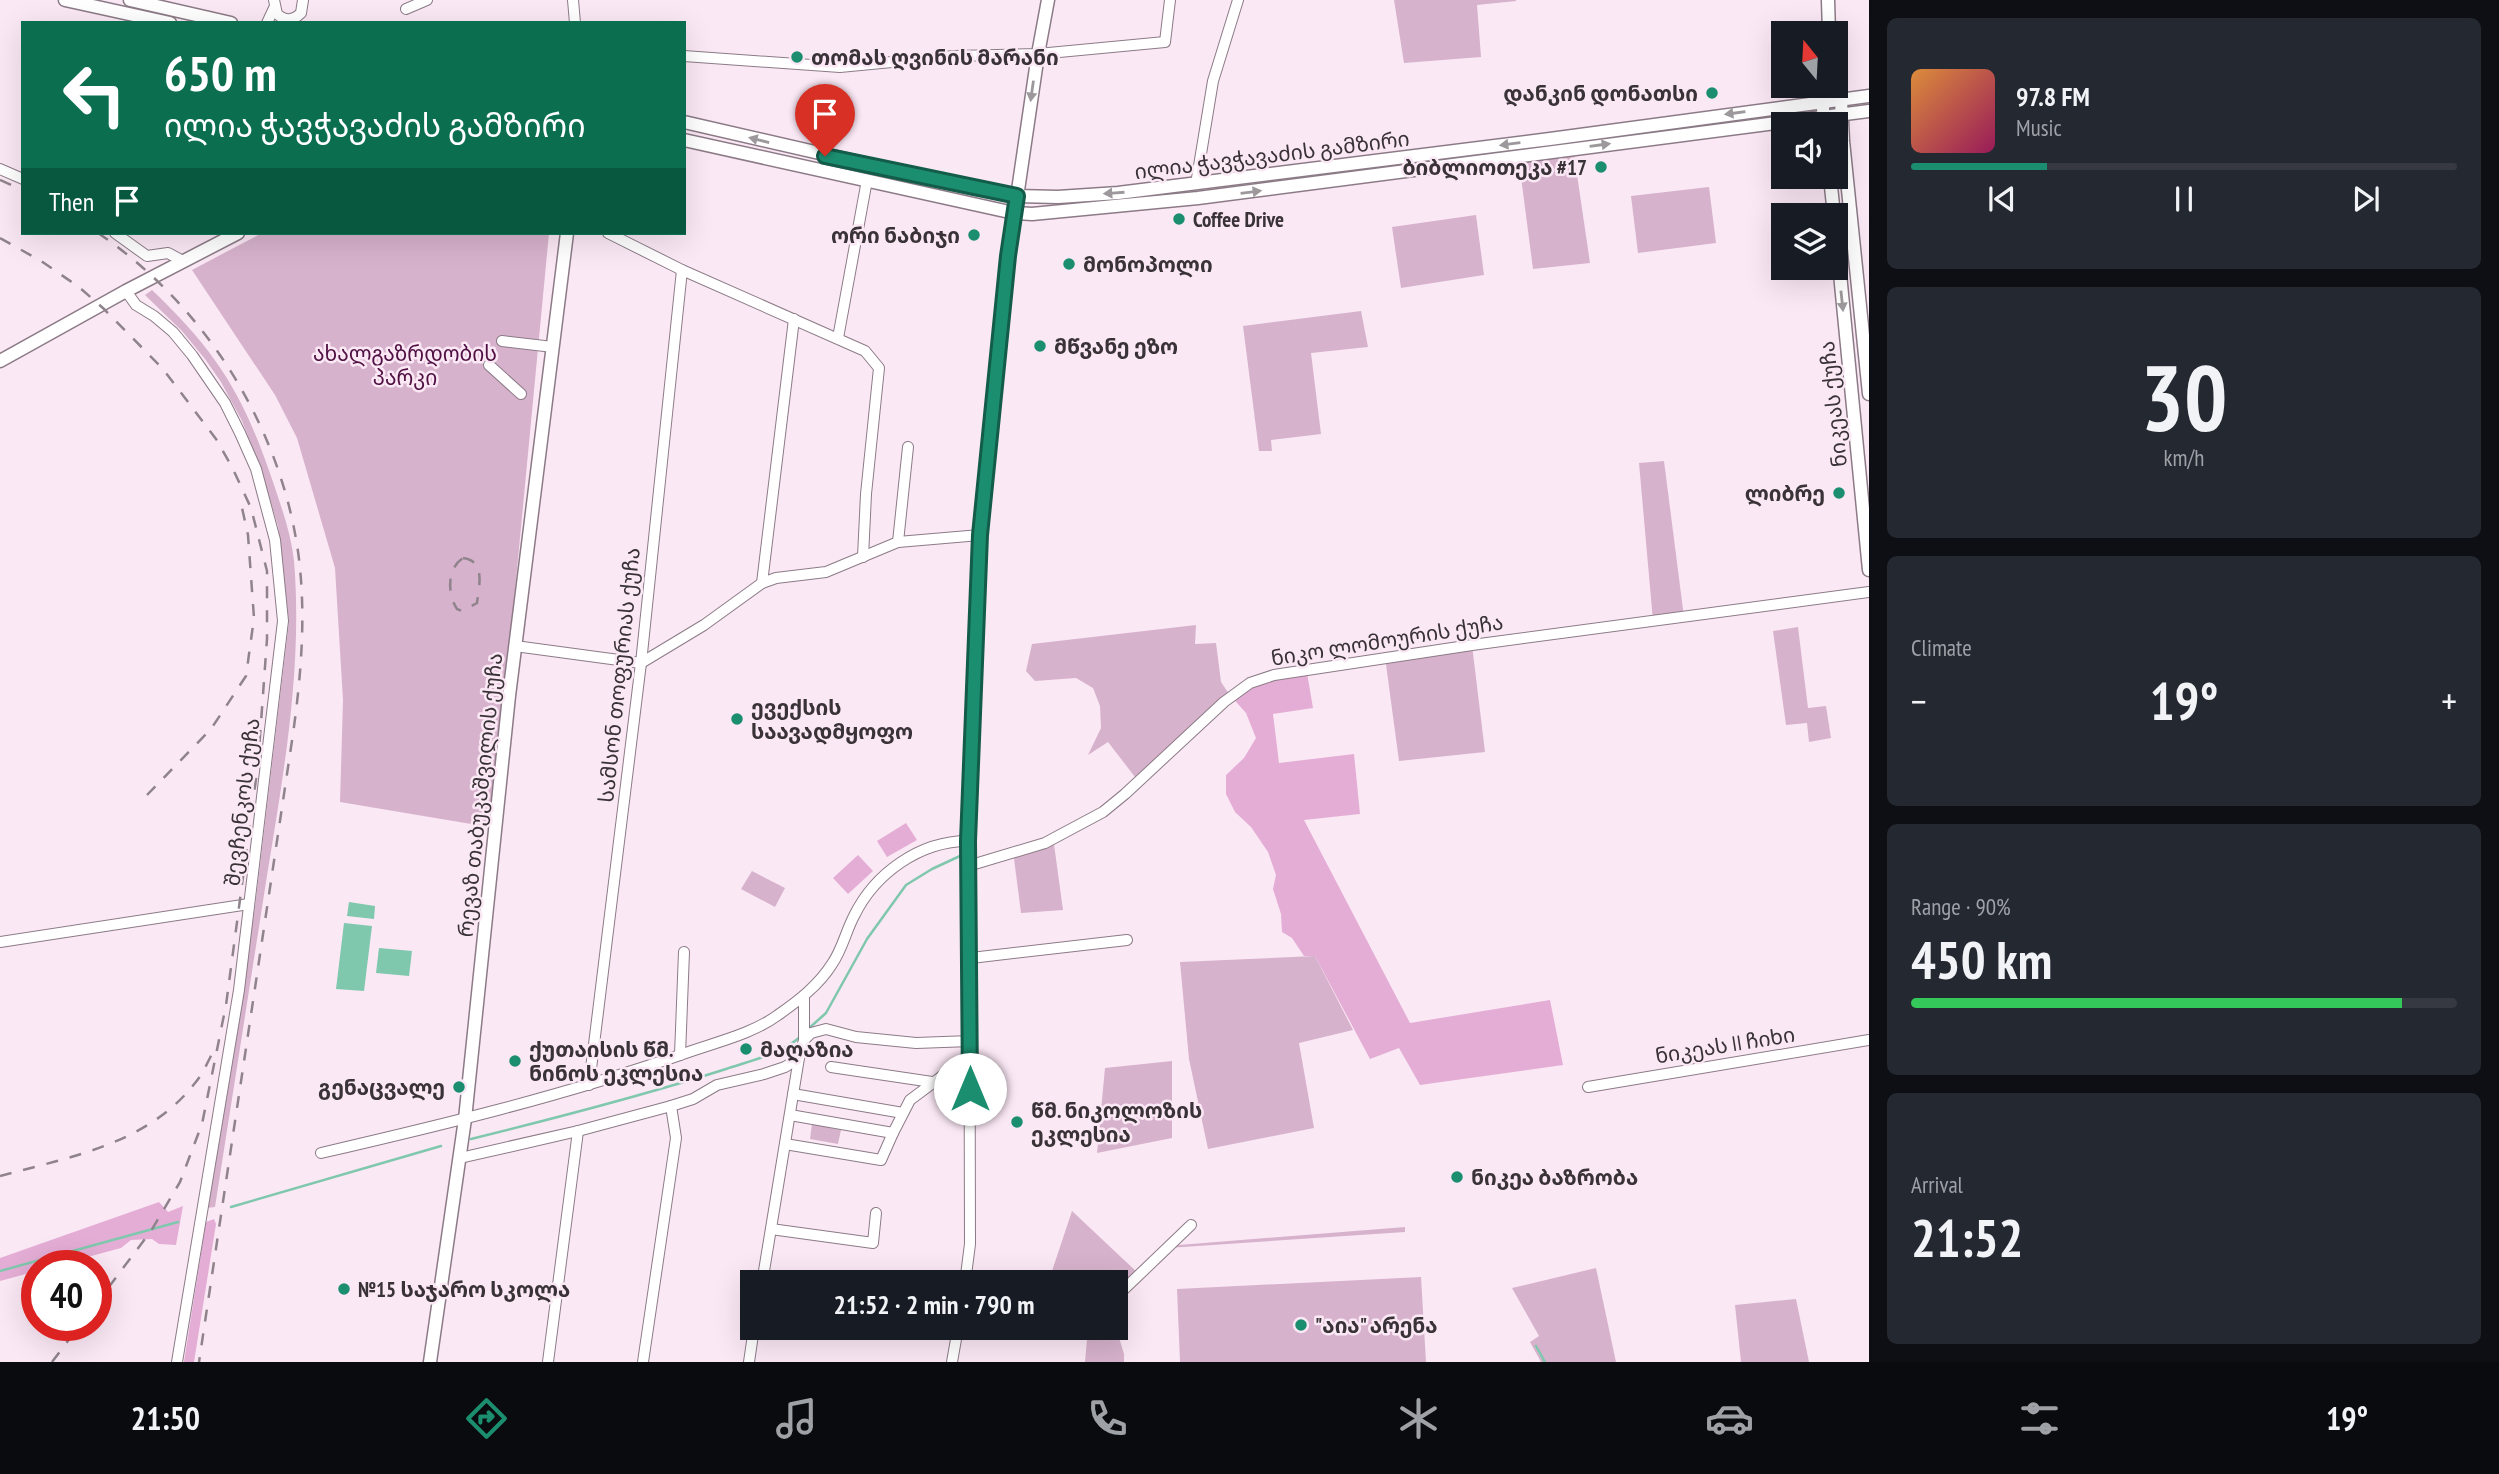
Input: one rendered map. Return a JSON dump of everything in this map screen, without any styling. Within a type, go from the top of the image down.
[{"type":"main road","points":[[65,0],[161,21]]},
{"type":"main road","points":[[131,0],[222,21]]},
{"type":"main road","points":[[1014,213],[1048,0]]},
{"type":"main road","points":[[1828,0],[1829,21]]},
{"type":"main road","name":"ილია ჭავჭავაძის გამზირი","points":[[686,122],[838,159],[1017,196],[1094,194],[1196,184],[1869,96]]},
{"type":"main road","points":[[1823,98],[1824,112]]},
{"type":"main road","name":"ნიკეას ქუჩა","points":[[1841,100],[1842,112]]},
{"type":"main road","name":"ილია ჭავჭავაძის გამზირი","points":[[1848,114],[1869,111]]},
{"type":"main road","name":"ილია ჭავჭავაძის გამზირი","points":[[686,140],[1014,213],[1038,214],[1198,198],[1771,127]]},
{"type":"main road","name":"ნიკეას ქუჩა","points":[[1848,177],[1869,394]]},
{"type":"main road","points":[[0,361],[127,290],[234,235]]},
{"type":"main road","name":"რევაზ თაბუკაშვილის ქუჩა","points":[[430,1362],[465,1119],[515,646],[567,235]]},
{"type":"main road","name":"ნიკეას ქუჩა","points":[[1841,280],[1869,570]]},
{"type":"street","points":[[274,4],[281,18],[299,19],[303,0]]},
{"type":"street","points":[[406,9],[427,0]]},
{"type":"street","points":[[573,0],[575,21]]},
{"type":"street","points":[[686,56],[840,67],[954,56],[1038,54],[1165,42],[1170,0]]},
{"type":"street","points":[[1196,184],[1213,81],[1238,0]]},
{"type":"street","points":[[268,21],[274,4]]},
{"type":"street","points":[[0,169],[21,179]]},
{"type":"street","points":[[838,338],[867,180]]},
{"type":"street","points":[[967,1270],[970,1244],[971,1064],[968,841],[980,535],[1014,213]]},
{"type":"street","points":[[118,235],[147,256],[167,253],[184,261]]},
{"type":"street","points":[[612,235],[682,270],[865,351],[879,368],[866,494],[863,557]]},
{"type":"street","name":"სამსონ თოფურიას ქუჩა","points":[[590,1085],[641,663],[682,270]]},
{"type":"street","name":"შევჩენკოს ქუჩა","points":[[127,290],[135,305],[154,316],[180,340],[225,403],[256,469],[275,540],[283,621],[239,990],[177,1362]]},
{"type":"street","points":[[762,583],[793,318]]},
{"type":"street","points":[[502,341],[553,347]]},
{"type":"street","points":[[489,365],[521,394]]},
{"type":"street","points":[[898,542],[908,447]]},
{"type":"street","points":[[515,646],[641,663],[704,625],[762,583],[776,578],[826,572],[898,542],[980,535]]},
{"type":"street","name":"ნიკო ლომოურის ქუჩა","points":[[968,866],[1045,843],[1103,812],[1224,702],[1250,683],[1275,675],[1462,646],[1869,592]]},
{"type":"street","points":[[321,1153],[465,1119],[590,1085],[741,1034],[775,1018],[804,996],[832,965],[854,914],[868,893],[886,875],[907,857],[929,847],[948,841],[968,841]]},
{"type":"street","points":[[0,942],[249,904]]},
{"type":"street","points":[[971,958],[1127,940]]},
{"type":"street","points":[[680,1055],[684,952]]},
{"type":"street","points":[[764,1270],[804,1040],[804,996]]},
{"type":"street","points":[[804,1040],[811,1033],[826,1029],[856,1037],[916,1043],[971,1041]]},
{"type":"street","name":"ნიკეას II ჩიხი","points":[[1588,1087],[1869,1040]]},
{"type":"street","points":[[460,1158],[671,1106],[694,1099],[717,1085],[785,1067],[799,1058]]},
{"type":"street","points":[[785,1144],[881,1160],[910,1100],[954,1068],[971,1064]]},
{"type":"street","points":[[831,1067],[932,1082]]},
{"type":"street","points":[[793,1094],[903,1114]]},
{"type":"street","points":[[642,1362],[676,1138],[671,1106]]},
{"type":"street","points":[[790,1115],[893,1133]]},
{"type":"street","points":[[548,1362],[578,1131]]},
{"type":"street","points":[[771,1229],[873,1243],[876,1213]]},
{"type":"street","points":[[1128,1285],[1191,1225]]},
{"type":"street","points":[[749,1362],[752,1340]]},
{"type":"street","points":[[951,1362],[956,1340]]},
{"type":"green space","points":[[1394,0],[1516,1],[1477,5],[1481,57],[1404,63]]},
{"type":"green space","points":[[1574,154],[1590,263],[1533,269],[1519,162]]},
{"type":"green space","points":[[1709,187],[1716,243],[1638,253],[1631,196]]},
{"type":"green space","points":[[1476,215],[1484,275],[1401,288],[1392,227]]},
{"type":"green space","name":"ახალგაზრდობის პარკი","points":[[258,235],[549,235],[510,643],[489,827],[340,802],[343,700],[335,568],[297,438],[275,395],[192,270]]},
{"type":"green space","points":[[152,290],[175,312],[211,355],[238,398],[272,479],[288,530],[294,561],[296,642],[285,763],[215,1207],[207,1208],[255,907],[289,622],[278,526],[242,421],[205,359],[182,331],[145,295]]},
{"type":"green space","points":[[1361,311],[1368,347],[1311,353],[1321,434],[1271,440],[1272,451],[1259,451],[1243,326]]},
{"type":"green space","points":[[1664,461],[1684,617],[1653,621],[1639,463]]},
{"type":"green space","points":[[1196,625],[1195,644],[1216,643],[1221,682],[1229,694],[1135,777],[1108,742],[1088,755],[1101,728],[1100,706],[1093,688],[1076,678],[1035,681],[1026,671],[1032,644]]},
{"type":"green space","points":[[1798,627],[1808,708],[1826,706],[1831,738],[1809,742],[1807,723],[1786,725],[1773,631]]},
{"type":"green space","points":[[1472,645],[1485,752],[1399,761],[1385,657]]},
{"type":"green space","points":[[1053,837],[1063,910],[1021,913],[1013,851]]},
{"type":"green space","points":[[752,871],[785,888],[775,907],[741,889]]},
{"type":"green space","points":[[1315,956],[1353,1030],[1299,1043],[1314,1128],[1208,1149],[1189,1059],[1180,962]]},
{"type":"green space","points":[[1172,1061],[1172,1138],[1097,1153],[1105,1068]]},
{"type":"green space","points":[[812,1124],[841,1130],[838,1144],[810,1139]]},
{"type":"green space","points":[[1072,1211],[1139,1274],[1128,1286],[1128,1270],[1052,1270]]},
{"type":"green space","points":[[1405,1227],[1405,1232],[1168,1248],[1176,1241],[1179,1245]]},
{"type":"green space","points":[[1596,1268],[1616,1362],[1541,1362],[1530,1342],[1539,1336],[1512,1288]]},
{"type":"green space","name":"\"აია\" არენა","points":[[1421,1277],[1426,1362],[1180,1362],[1177,1289]]},
{"type":"green space","points":[[1796,1299],[1809,1362],[1741,1362],[1735,1305]]},
{"type":"green space","points":[[1087,1340],[1120,1340],[1124,1362],[1085,1362]]},
{"type":"shaded area","points":[[1306,667],[1313,708],[1273,714],[1279,763],[1354,754],[1360,814],[1304,820],[1410,1023],[1550,1000],[1563,1065],[1420,1085],[1399,1048],[1370,1059],[1315,956],[1304,956],[1292,938],[1282,932],[1281,914],[1273,889],[1276,875],[1268,852],[1251,827],[1235,812],[1226,794],[1226,775],[1244,758],[1256,738],[1246,713],[1229,694]]},
{"type":"shaded area","points":[[906,823],[917,840],[887,857],[877,841]]},
{"type":"shaded area","points":[[858,855],[873,871],[848,894],[833,878]]},
{"type":"shaded area","points":[[349,902],[375,906],[374,919],[347,916]]},
{"type":"shaded area","points":[[344,923],[372,926],[364,991],[336,989]]},
{"type":"shaded area","points":[[379,948],[412,951],[409,976],[376,973]]},
{"type":"shaded area","points":[[159,1202],[168,1212],[183,1206],[176,1245],[159,1244],[152,1239],[131,1240],[121,1248],[112,1250],[23,1250]]},
{"type":"shaded area","points":[[214,1219],[216,1224],[194,1362],[184,1362],[206,1222]]},
{"type":"shaded area","points":[[21,1251],[21,1275],[0,1281],[0,1258]]},
{"type":"waterway","points":[[807,1030],[826,1013],[867,939],[906,885],[960,856]]},
{"type":"waterway","points":[[471,1139],[694,1079],[765,1056],[800,1037]]},
{"type":"waterway","points":[[231,1207],[441,1146]]},
{"type":"waterway","points":[[0,1271],[178,1222]]},
{"type":"waterway","points":[[1536,1346],[1545,1362]]},
{"type":"railway","points":[[0,180],[21,189]]},
{"type":"railway","points":[[101,235],[137,263],[173,297],[205,334],[233,375],[257,418],[276,464],[290,511],[301,581],[302,647],[293,734],[199,1362]]},
{"type":"railway","points":[[0,238],[79,287],[163,369],[216,439],[232,467],[251,508],[267,571],[267,639],[258,764],[226,1005],[202,1124],[180,1182],[151,1231],[112,1283]]},
{"type":"railway","points":[[147,795],[211,729],[246,676],[254,618],[248,535],[242,508]]},
{"type":"railway","points":[[463,558],[475,564],[480,582],[477,603],[462,611],[457,609],[451,596],[450,582],[454,568],[463,558]]},
{"type":"railway","points":[[0,1176],[106,1145],[155,1121],[176,1104],[195,1083],[214,1050]]},
{"type":"railway","points":[[52,1362],[68,1341]]},
{"type":"place","name":"თომას ღვინის მარანი","points":[[797,57]]},
{"type":"place","name":"დანკინ დონათსი","points":[[1712,93]]},
{"type":"place","name":"ბიბლიოთეკა #17","points":[[1601,167]]},
{"type":"place","name":"Coffee Drive","points":[[1179,219]]},
{"type":"place","name":"ორი ნაბიჯი","points":[[974,235]]},
{"type":"place","name":"მონოპოლი","points":[[1069,264]]},
{"type":"place","name":"მწვანე ეზო","points":[[1040,346]]},
{"type":"place","name":"ლიბრე","points":[[1839,493]]},
{"type":"place","name":"ევექსის საავადმყოფო","points":[[737,719]]},
{"type":"place","name":"მაღაზია","points":[[746,1049]]},
{"type":"place","name":"ქუთაისის წმ. ნინოს ეკლესია","points":[[515,1061]]},
{"type":"place","name":"გენაცვალე","points":[[459,1087]]},
{"type":"place","name":"წმ. ნიკოლოზის ეკლესია","points":[[1017,1122]]},
{"type":"place","name":"ნიკეა ბაზრობა","points":[[1457,1177]]},
{"type":"place","name":"№15 საჯარო სკოლა","points":[[344,1289]]},
{"type":"place","name":"\"აია\" არენა","points":[[1301,1325]]},
{"type":"route","points":[[825,156],[1017,196],[1008,256],[980,535],[969,782],[970,1089]]}]
